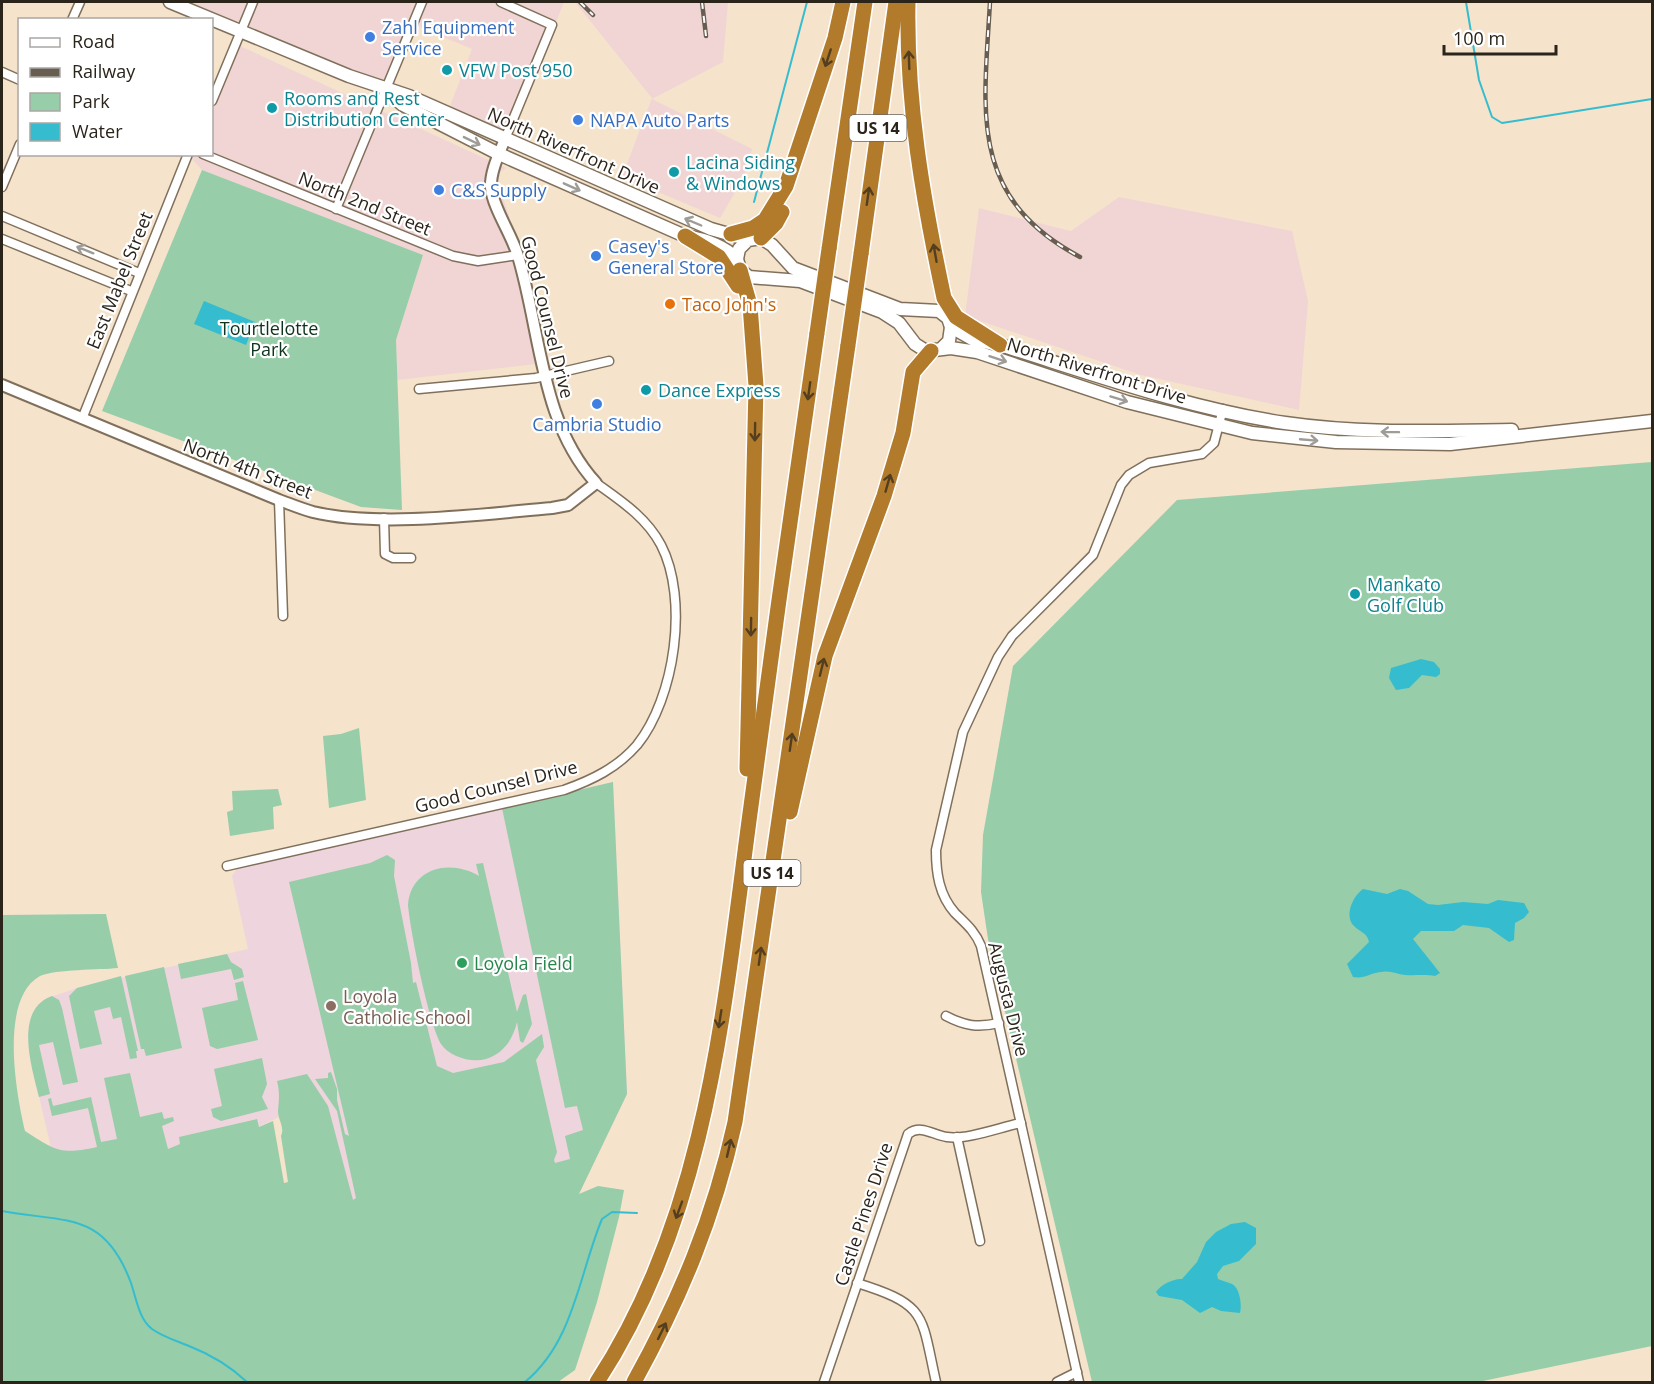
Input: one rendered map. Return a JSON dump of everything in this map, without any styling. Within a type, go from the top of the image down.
[{"type":"highway","points":[[755,239],[780,216],[786,186],[835,38],[843,2]]},
{"type":"highway","name":"US 14","points":[[597,1383],[629,1329],[650,1285],[683,1200],[704,1120],[732,941],[865,2]]},
{"type":"highway","name":"US 14","points":[[634,1383],[684,1285],[698,1252],[724,1170],[743,1073],[896,2]]},
{"type":"highway","points":[[908,2],[909,88],[913,126],[942,289],[950,318],[1000,345]]},
{"type":"highway","points":[[730,234],[753,228],[765,220],[786,186]]},
{"type":"highway","points":[[685,236],[719,257],[732,273],[753,334]]},
{"type":"highway","points":[[732,941],[749,715],[756,386],[750,305],[738,265]]},
{"type":"highway","points":[[767,908],[825,656],[885,496],[903,433],[913,372],[936,350]]},
{"type":"main road","name":"North Riverfront Drive","points":[[170,2],[209,18]]},
{"type":"main road","name":"North Riverfront Drive","points":[[213,20],[386,90],[409,96],[700,225],[755,239]]},
{"type":"main road","name":"North Riverfront Drive","points":[[386,90],[402,105],[499,154],[685,236],[723,248],[738,265],[756,279],[791,273]]},
{"type":"main road","points":[[738,265],[739,249],[755,239],[772,245],[791,273],[897,313],[936,310],[950,318],[949,341],[936,350],[915,344],[897,313]]},
{"type":"main road","name":"North Riverfront Drive","points":[[1000,345],[1146,391],[1285,423],[1363,431],[1564,430]]},
{"type":"main road","name":"North Riverfront Drive","points":[[936,350],[977,352],[1136,404],[1252,433],[1280,437],[1399,445],[1450,444],[1653,421]]},
{"type":"street","points":[[73,18],[80,2]]},
{"type":"street","points":[[213,99],[253,2]]},
{"type":"street","points":[[336,209],[422,2]]},
{"type":"street","points":[[501,2],[552,25],[505,140]]},
{"type":"street","points":[[2,72],[18,79]]},
{"type":"street","name":"Good Counsel Drive","points":[[227,866],[564,790],[605,772],[628,754],[646,732],[658,707],[677,625],[677,597],[669,563],[640,515],[596,483],[565,441],[554,408],[518,255],[491,187],[505,140]]},
{"type":"street","points":[[2,188],[18,149]]},
{"type":"street","name":"East Mabel Street","points":[[82,418],[131,291],[187,156]]},
{"type":"street","name":"North 2nd Street","points":[[208,156],[466,260],[490,260],[518,255]]},
{"type":"street","points":[[2,216],[139,273]]},
{"type":"street","points":[[2,239],[131,291]]},
{"type":"street","points":[[419,389],[547,376],[609,361]]},
{"type":"street","name":"North 4th Street","points":[[2,386],[279,500],[314,512],[384,518],[552,508],[568,505],[596,483]]},
{"type":"street","points":[[1220,424],[1223,410]]},
{"type":"street","name":"Augusta Drive","points":[[1079,1383],[981,946],[975,931],[953,911],[946,899],[936,870],[938,840],[957,756],[972,713],[1007,643],[1024,621],[1093,555],[1121,485],[1132,471],[1149,463],[1202,454],[1214,443],[1220,424]]},
{"type":"street","points":[[279,500],[283,616]]},
{"type":"street","points":[[384,518],[385,554],[393,558],[411,558]]},
{"type":"street","points":[[946,1016],[962,1024],[974,1026],[999,1023]]},
{"type":"street","name":"Castle Pines Drive","points":[[825,1383],[908,1134],[917,1129],[924,1129],[946,1137],[957,1137],[1021,1123]]},
{"type":"street","points":[[957,1137],[980,1240]]},
{"type":"street","points":[[857,1283],[892,1294],[915,1311],[925,1332],[936,1383]]},
{"type":"street","points":[[1057,1383],[1077,1372]]},
{"type":"shaded area","points":[[192,2],[564,2],[509,140],[450,106],[472,49],[417,26],[393,86],[190,5]]},
{"type":"shaded area","points":[[575,2],[728,2],[723,62],[652,99],[752,149],[744,177],[720,218],[622,177],[652,98]]},
{"type":"shaded area","points":[[240,46],[506,168],[500,172],[498,183],[529,276],[545,363],[397,380],[396,340],[423,255],[202,170],[190,157],[213,156],[213,107]]},
{"type":"shaded area","points":[[1119,197],[1292,231],[1308,301],[1299,410],[1141,375],[965,316],[979,208],[1071,231]]},
{"type":"shaded area","name":"Loyola Catholic School","points":[[613,782],[627,1094],[578,1195],[344,1228],[279,1117],[258,1127],[256,1119],[180,1137],[181,1144],[168,1149],[81,1156],[51,1148],[30,1057],[28,1034],[36,1008],[45,999],[77,988],[248,949],[232,876],[238,867]]},
{"type":"green space","name":"Tourtlelotte Park","points":[[202,170],[423,255],[396,340],[402,510],[361,507],[102,411]]},
{"type":"green space","points":[[1652,462],[1652,1346],[1478,1382],[1092,1382],[988,939],[981,892],[983,835],[1013,666],[1177,500]]},
{"type":"green space","points":[[359,728],[366,800],[329,808],[323,736],[341,734]]},
{"type":"green space","points":[[613,782],[627,1094],[579,1194],[598,1186],[624,1190],[597,1302],[575,1370],[558,1382],[2,1382],[2,915],[106,914],[118,968],[47,974],[40,976],[27,987],[19,1004],[14,1046],[15,1069],[25,1131],[59,1150],[75,1151],[97,1147],[88,1108],[52,1116],[48,1099],[51,1098],[53,1106],[91,1097],[101,1142],[117,1139],[104,1078],[130,1073],[140,1117],[162,1112],[164,1119],[173,1117],[174,1121],[162,1126],[168,1149],[180,1144],[179,1137],[257,1119],[259,1127],[273,1121],[284,1183],[288,1182],[281,1136],[282,1127],[278,1114],[277,1081],[307,1074],[328,1106],[353,1200],[356,1198],[337,1111],[315,1079],[328,1078],[328,1073],[331,1072],[337,1089],[337,1100],[345,1134],[349,1136],[289,882],[370,863],[387,855],[395,860],[394,876],[413,983],[416,982],[437,1066],[453,1073],[504,1062],[542,1034],[544,1047],[536,1060],[557,1152],[555,1163],[570,1159],[565,1136],[583,1130],[577,1106],[565,1108],[502,808]]},
{"type":"green space","points":[[278,789],[282,805],[273,807],[274,829],[230,836],[227,812],[233,810],[232,791]]},
{"type":"green space","points":[[483,863],[517,1012],[523,995],[526,994],[532,1024],[523,1043],[520,1041],[517,1022],[510,1040],[503,1049],[486,1059],[474,1060],[461,1058],[445,1049],[436,1034],[421,977],[408,905],[416,882],[424,875],[434,870],[457,868],[479,876],[476,864]]},
{"type":"green space","points":[[227,954],[231,962],[242,969],[244,977],[234,980],[231,969],[181,979],[178,964]]},
{"type":"green space","points":[[164,967],[182,1048],[146,1056],[144,1049],[141,1049],[125,976]]},
{"type":"green space","points":[[121,976],[138,1051],[136,1051],[137,1058],[130,1059],[121,1017],[113,1019],[110,1007],[94,1011],[102,1044],[80,1049],[69,996],[77,988]]},
{"type":"green space","points":[[243,981],[258,1040],[217,1049],[210,1046],[202,1008],[238,1000],[235,983]]},
{"type":"green space","points":[[52,996],[59,1000],[62,1008],[78,1082],[63,1085],[53,1042],[39,1045],[50,1094],[39,1097],[30,1056],[29,1026],[40,1003]]},
{"type":"green space","points":[[262,1058],[267,1084],[262,1097],[268,1109],[221,1121],[213,1117],[211,1109],[222,1106],[214,1069]]},
{"type":"water","points":[[204,301],[255,322],[246,345],[194,324]]},
{"type":"water","points":[[1421,659],[1434,662],[1440,669],[1440,674],[1436,677],[1422,675],[1409,688],[1396,690],[1389,678],[1391,668]]},
{"type":"water","points":[[1363,889],[1387,894],[1400,889],[1408,891],[1428,904],[1438,905],[1463,902],[1488,904],[1498,900],[1524,903],[1529,912],[1515,923],[1514,940],[1509,942],[1489,928],[1463,925],[1454,931],[1421,931],[1413,939],[1440,973],[1435,976],[1384,972],[1353,977],[1347,964],[1369,942],[1365,934],[1350,921],[1350,910],[1354,900]]},
{"type":"water","points":[[1245,1222],[1256,1228],[1256,1244],[1239,1261],[1223,1266],[1217,1274],[1218,1279],[1232,1284],[1237,1289],[1240,1313],[1221,1311],[1212,1307],[1200,1313],[1182,1300],[1159,1296],[1156,1292],[1161,1287],[1171,1281],[1182,1279],[1197,1262],[1206,1242],[1216,1232],[1231,1224]]},
{"type":"waterway","points":[[754,202],[807,2]]},
{"type":"waterway","points":[[1466,2],[1479,80],[1492,117],[1502,123],[1652,99]]},
{"type":"waterway","points":[[2,1211],[63,1220],[95,1231],[120,1259],[141,1314],[152,1329],[213,1357],[247,1382]]},
{"type":"waterway","points":[[525,1382],[541,1366],[565,1327],[602,1219],[612,1212],[637,1213]]},
{"type":"railway","points":[[580,2],[593,15]]},
{"type":"railway","points":[[702,2],[706,36]]},
{"type":"railway","points":[[990,2],[986,114],[990,148],[1000,178],[1017,207],[1043,233],[1080,257]]},
{"type":"place","name":"Zahl Equipment Service","points":[[370,37]]},
{"type":"place","name":"VFW Post 950","points":[[447,70]]},
{"type":"place","name":"Rooms and Rest Distribution Center","points":[[272,108]]},
{"type":"place","name":"NAPA Auto Parts","points":[[578,120]]},
{"type":"place","name":"Lacina Siding & Windows","points":[[674,172]]},
{"type":"place","name":"C&S Supply","points":[[439,190]]},
{"type":"place","name":"Casey's General Store","points":[[596,256]]},
{"type":"place","name":"Taco John's","points":[[670,304]]},
{"type":"place","name":"Dance Express","points":[[646,390]]},
{"type":"place","name":"Cambria Studio","points":[[597,404]]},
{"type":"place","name":"Mankato Golf Club","points":[[1355,594]]},
{"type":"place","name":"Loyola Field","points":[[462,963]]},
{"type":"place","name":"Loyola Catholic School","points":[[331,1006]]}]
